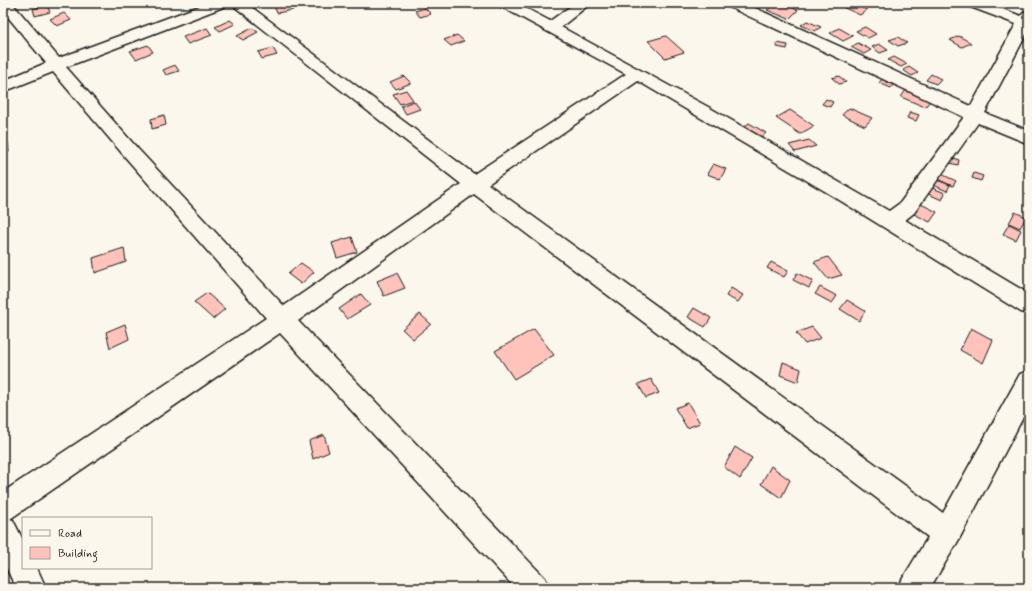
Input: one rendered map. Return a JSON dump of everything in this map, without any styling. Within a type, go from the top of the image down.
[{"type":"street","points":[[4,3],[117,137],[281,320],[535,588]]},
{"type":"street","points":[[3,87],[55,65],[221,3]]},
{"type":"street","points":[[237,3],[474,184],[947,533]]},
{"type":"street","points":[[505,3],[637,74],[891,220],[1029,305]]},
{"type":"street","points":[[551,27],[584,3]]},
{"type":"street","points":[[732,3],[975,115],[1029,138]]},
{"type":"street","points":[[891,220],[907,208],[975,115],[1028,21],[974,3]]},
{"type":"street","points":[[3,508],[281,320],[474,184],[637,74]]},
{"type":"street","points":[[913,588],[947,533],[1029,382]]},
{"type":"street","points":[[3,530],[31,588]]},
{"type":"building","points":[[289,3],[293,10],[277,13],[274,6]]},
{"type":"building","points":[[297,3],[310,3],[311,4],[299,7]]},
{"type":"building","points":[[776,3],[780,3],[798,10],[789,19],[767,10]]},
{"type":"building","points":[[851,3],[867,10],[860,15],[836,4]]},
{"type":"building","points":[[47,5],[50,12],[35,16],[33,9]]},
{"type":"building","points":[[425,8],[431,14],[420,17],[415,11]]},
{"type":"building","points":[[64,13],[71,20],[57,26],[50,19]]},
{"type":"building","points":[[230,20],[235,24],[220,31],[215,27]]},
{"type":"building","points":[[807,21],[821,27],[815,31],[801,25]]},
{"type":"building","points":[[865,27],[876,34],[868,38],[856,31]]},
{"type":"building","points":[[207,28],[212,35],[188,44],[183,37]]},
{"type":"building","points":[[252,28],[258,32],[243,40],[237,36]]},
{"type":"building","points":[[839,28],[853,36],[843,41],[830,33]]},
{"type":"building","points":[[457,35],[464,41],[451,46],[444,40]]},
{"type":"building","points":[[666,36],[684,52],[665,58],[648,41]]},
{"type":"building","points":[[959,36],[971,43],[962,47],[950,40]]},
{"type":"building","points":[[898,37],[907,43],[898,46],[889,40]]},
{"type":"building","points":[[777,43],[788,45],[787,49],[777,47]]},
{"type":"building","points":[[858,43],[871,50],[864,54],[851,47]]},
{"type":"building","points":[[879,44],[888,50],[880,53],[872,47]]},
{"type":"building","points":[[148,45],[153,52],[136,59],[130,51]]},
{"type":"building","points":[[273,48],[277,55],[262,59],[258,52]]},
{"type":"building","points":[[894,57],[907,64],[901,67],[888,60]]},
{"type":"building","points":[[175,65],[179,71],[166,75],[163,70]]},
{"type":"building","points":[[909,67],[918,73],[912,76],[903,70]]},
{"type":"building","points":[[931,74],[941,79],[936,84],[926,80]]},
{"type":"building","points":[[404,76],[411,83],[396,89],[390,82]]},
{"type":"building","points":[[839,76],[846,82],[839,84],[832,78]]},
{"type":"building","points":[[882,79],[894,84],[891,88],[879,83]]},
{"type":"building","points":[[406,90],[413,100],[400,104],[393,94]]},
{"type":"building","points":[[906,90],[931,100],[925,107],[901,97]]},
{"type":"building","points":[[826,99],[833,102],[830,107],[822,104]]},
{"type":"building","points":[[414,101],[420,109],[406,114],[401,106]]},
{"type":"building","points":[[849,108],[872,118],[865,126],[842,115]]},
{"type":"building","points":[[790,110],[814,126],[800,134],[776,118]]},
{"type":"building","points":[[910,112],[919,115],[916,121],[907,118]]},
{"type":"building","points":[[164,115],[166,125],[152,129],[151,119]]},
{"type":"building","points":[[749,123],[766,133],[760,138],[743,128]]},
{"type":"building","points":[[809,140],[816,146],[795,152],[789,145]]},
{"type":"building","points":[[8,142],[9,152],[3,154],[3,144]]},
{"type":"building","points":[[952,157],[959,160],[958,165],[950,163]]},
{"type":"building","points":[[713,164],[726,169],[720,179],[707,174]]},
{"type":"building","points":[[939,173],[956,181],[953,186],[937,179]]},
{"type":"building","points":[[974,173],[983,176],[981,181],[972,178]]},
{"type":"building","points":[[934,179],[950,185],[947,191],[931,184]]},
{"type":"building","points":[[930,187],[945,193],[942,200],[926,193]]},
{"type":"building","points":[[921,204],[937,212],[930,222],[914,214]]},
{"type":"building","points":[[1015,212],[1026,217],[1020,228],[1009,223]]},
{"type":"building","points":[[1009,224],[1021,230],[1016,240],[1003,234]]},
{"type":"building","points":[[352,237],[357,252],[337,258],[332,243]]},
{"type":"building","points":[[124,248],[126,262],[95,273],[93,258]]},
{"type":"building","points":[[828,257],[842,275],[828,279],[814,262]]},
{"type":"building","points":[[771,262],[788,271],[784,277],[767,268]]},
{"type":"building","points":[[301,263],[314,272],[301,284],[288,274]]},
{"type":"building","points":[[397,273],[405,288],[384,296],[377,281]]},
{"type":"building","points":[[797,273],[813,281],[809,288],[793,280]]},
{"type":"building","points":[[820,287],[837,296],[832,303],[815,294]]},
{"type":"building","points":[[731,288],[743,295],[738,302],[726,296]]},
{"type":"building","points":[[207,293],[225,309],[213,319],[194,302]]},
{"type":"building","points":[[361,294],[370,305],[347,319],[339,309]]},
{"type":"building","points":[[847,300],[865,311],[859,321],[840,309]]},
{"type":"building","points":[[694,308],[711,318],[705,327],[688,317]]},
{"type":"building","points":[[420,314],[431,324],[413,339],[402,329]]},
{"type":"building","points":[[125,324],[129,339],[110,348],[106,332]]},
{"type":"building","points":[[812,327],[821,338],[805,344],[796,333]]},
{"type":"building","points":[[971,328],[993,340],[983,363],[960,350]]},
{"type":"building","points":[[534,329],[554,355],[514,379],[495,351]]},
{"type":"building","points":[[783,362],[801,369],[798,382],[780,375]]},
{"type":"building","points":[[651,379],[659,393],[646,398],[638,384]]},
{"type":"building","points":[[688,403],[700,423],[687,428],[675,408]]},
{"type":"building","points":[[324,435],[329,452],[313,459],[309,441]]},
{"type":"building","points":[[735,447],[752,458],[740,479],[724,467]]},
{"type":"building","points":[[771,466],[790,480],[781,498],[761,484]]}]
